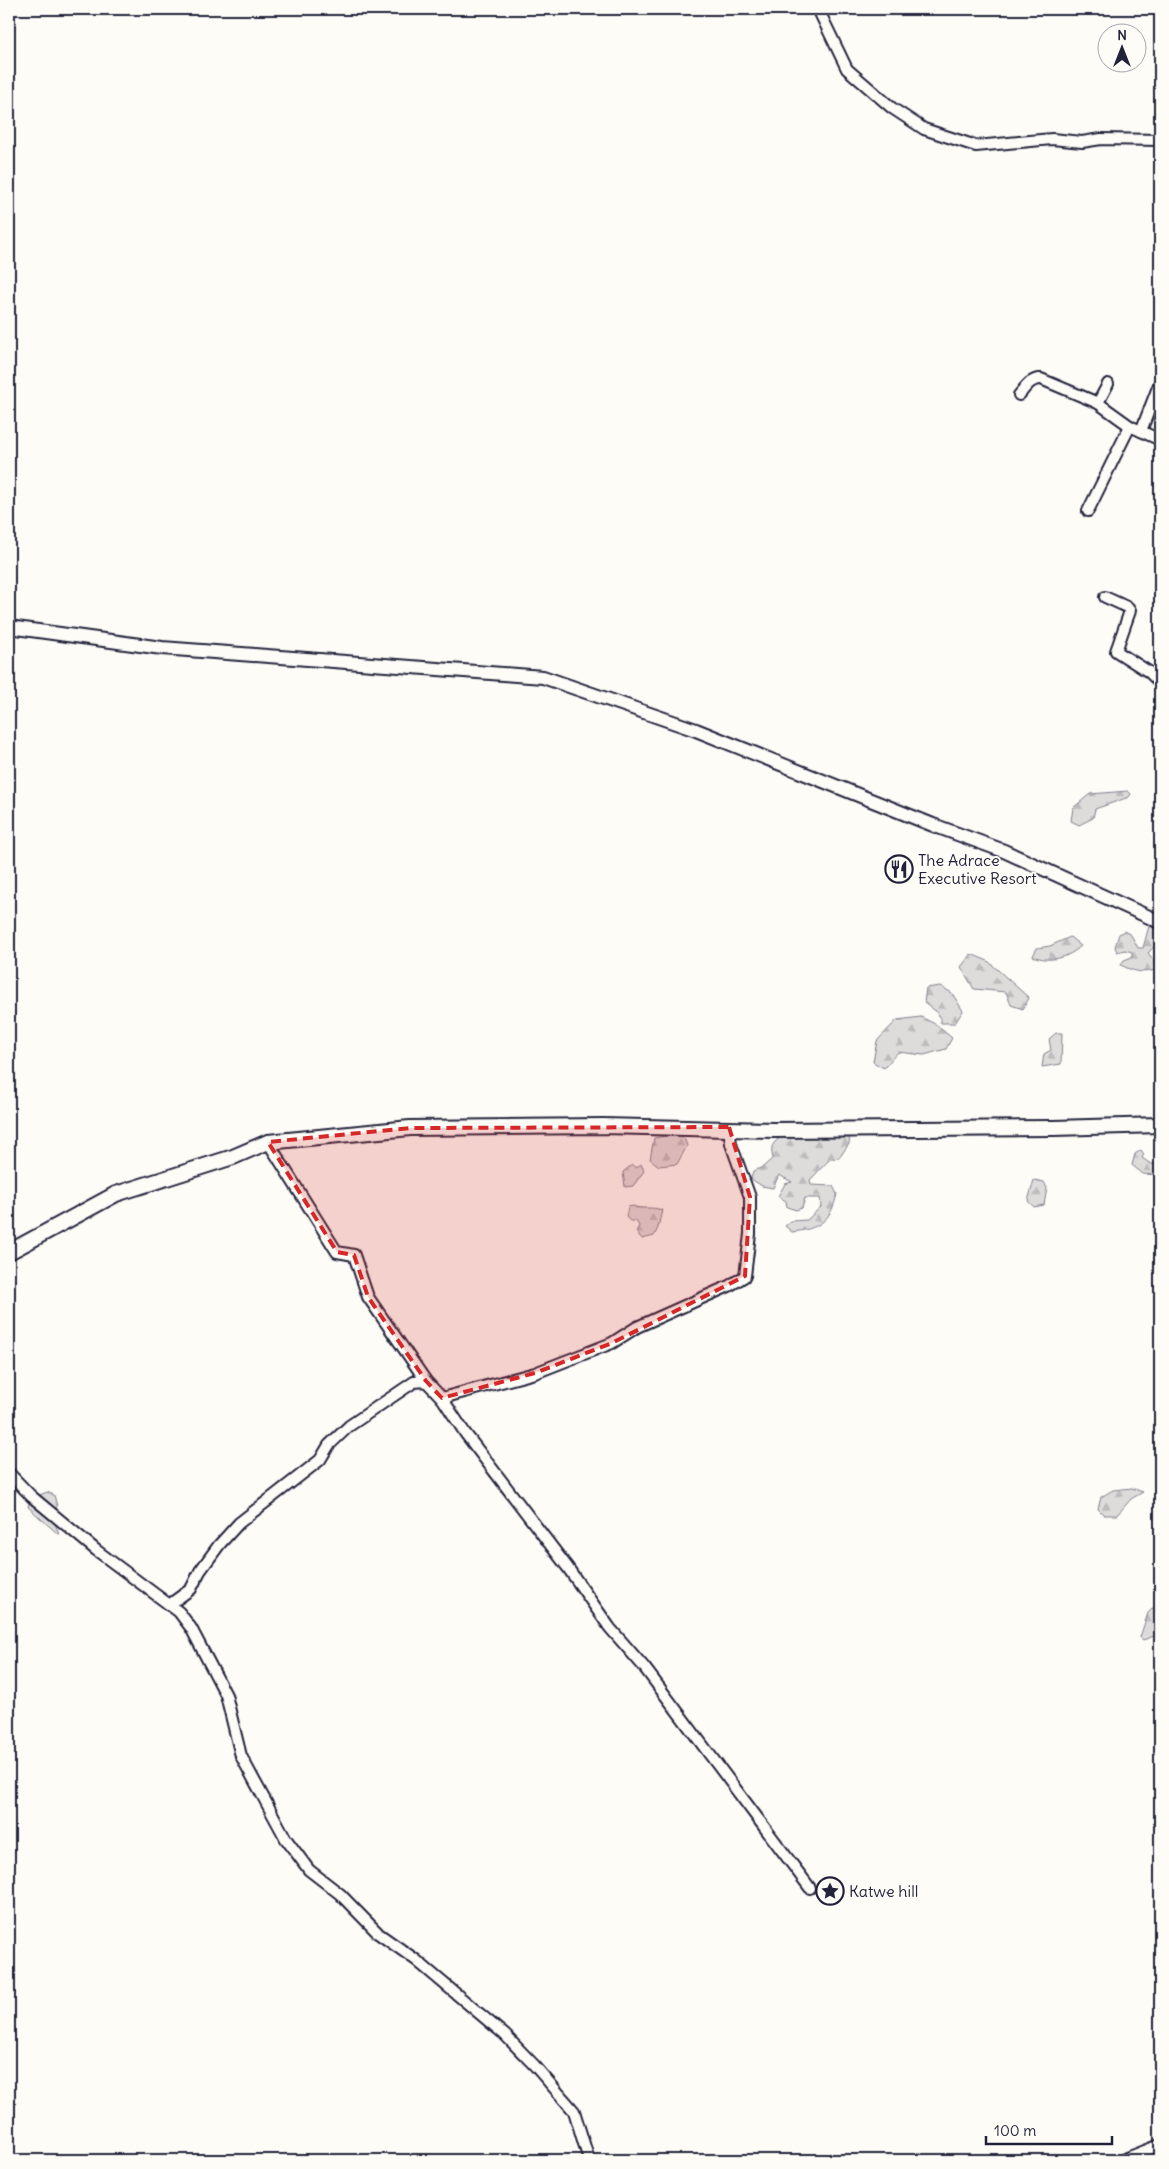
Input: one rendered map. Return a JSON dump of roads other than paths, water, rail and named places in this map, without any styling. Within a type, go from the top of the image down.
[{"type":"main road","points":[[9,1252],[116,1194],[233,1157],[268,1142],[410,1128],[729,1127],[773,1130],[1054,1128],[1160,1125]]},
{"type":"street","points":[[818,9],[847,68],[892,108],[924,130],[976,146],[1052,140],[1082,142],[1101,139],[1160,140]]},
{"type":"street","points":[[1019,395],[1028,384],[1038,378],[1098,403],[1130,426],[1160,440]]},
{"type":"street","points":[[1141,431],[1160,382]]},
{"type":"street","points":[[1098,403],[1108,384]]},
{"type":"street","points":[[1088,511],[1130,426]]},
{"type":"street","points":[[1105,597],[1130,611],[1116,651],[1149,672],[1160,683]]},
{"type":"street","points":[[9,627],[162,648],[543,677],[696,730],[933,825],[1004,851],[1160,922]]},
{"type":"street","points":[[442,1398],[536,1373],[612,1343],[637,1327],[729,1286],[744,1276],[750,1234],[750,1197],[731,1144],[729,1127]]},
{"type":"street","points":[[268,1142],[337,1252],[354,1255],[368,1297],[426,1381],[442,1398],[465,1433],[568,1568],[610,1628],[644,1667],[810,1888]]},
{"type":"street","points":[[169,1605],[191,1589],[200,1571],[218,1546],[239,1523],[320,1460],[329,1445],[349,1426],[414,1382],[426,1381]]},
{"type":"street","points":[[9,1473],[31,1496],[84,1540],[179,1612],[203,1650],[226,1695],[241,1756],[286,1840],[309,1870],[340,1894],[379,1934],[416,1960],[505,2034],[574,2110],[589,2160]]},
{"type":"street","points":[[1122,2160],[1160,2145]]},
{"type":"place","name":"The Adrace Executive Resort","points":[[899,869]]},
{"type":"place","name":"Katwe hill","points":[[830,1891]]}]
